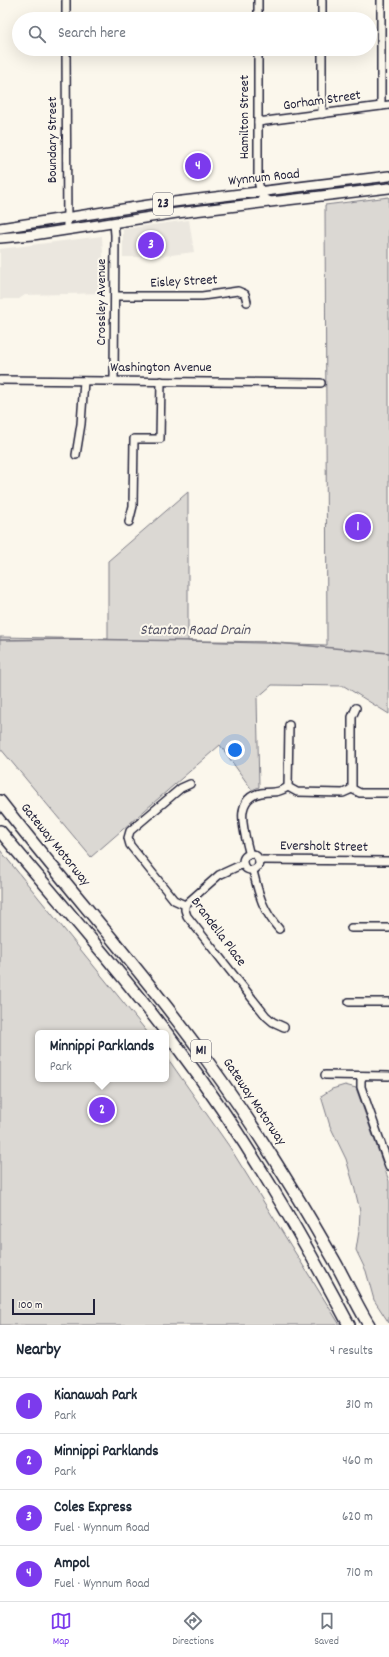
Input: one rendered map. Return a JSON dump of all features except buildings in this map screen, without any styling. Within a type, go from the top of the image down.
[{"type":"highway","name":"Gateway Motorway","points":[[0,800],[191,1037],[233,1096],[260,1136],[299,1200],[369,1325]]},
{"type":"highway","name":"M1","points":[[0,831],[141,1000],[164,1030]]},
{"type":"highway","name":"M1","points":[[169,1037],[244,1142],[268,1180],[309,1249],[350,1325]]},
{"type":"main road","name":"Wynnum Road","points":[[0,228],[260,191],[366,180],[389,176]]},
{"type":"main road","points":[[366,180],[374,184],[375,190]]},
{"type":"main road","name":"Wynnum Road","points":[[0,238],[389,188]]},
{"type":"street","points":[[66,0],[66,12]]},
{"type":"street","points":[[258,0],[258,12]]},
{"type":"street","points":[[322,0],[322,12]]},
{"type":"street","points":[[381,0],[381,106]]},
{"type":"street","name":"Boundary Street","points":[[66,56],[67,230]]},
{"type":"street","name":"Hamilton Street","points":[[258,56],[257,177],[260,191]]},
{"type":"street","points":[[322,56],[322,114]]},
{"type":"street","name":"Gorham Street","points":[[258,122],[389,105]]},
{"type":"street","points":[[260,191],[262,197],[272,202]]},
{"type":"street","name":"Crossley Avenue","points":[[114,223],[114,381]]},
{"type":"street","name":"Eisley Street","points":[[115,296],[202,296],[238,291],[245,294],[247,302]]},
{"type":"street","name":"Washington Avenue","points":[[0,380],[321,382]]},
{"type":"street","points":[[76,455],[81,424],[84,381]]},
{"type":"street","points":[[130,522],[133,506],[134,439],[160,439],[161,381]]},
{"type":"street","points":[[352,789],[352,717],[356,708]]},
{"type":"street","points":[[288,787],[289,725]]},
{"type":"street","name":"Brandella Place","points":[[190,784],[181,788],[130,831],[128,838],[130,845],[174,900],[185,905],[184,910],[186,916],[266,1016],[284,1028]]},
{"type":"street","points":[[288,787],[297,792],[343,793],[352,789]]},
{"type":"street","points":[[249,852],[242,818],[243,809],[247,802],[254,796],[261,793],[279,792],[288,787]]},
{"type":"street","points":[[352,789],[360,793],[389,793]]},
{"type":"street","points":[[249,852],[256,854],[260,860],[259,866],[253,871]]},
{"type":"street","points":[[249,852],[244,857],[243,864],[246,869],[253,871]]},
{"type":"street","name":"Eversholt Street","points":[[260,860],[389,861]]},
{"type":"street","points":[[185,905],[219,875],[243,864]]},
{"type":"street","points":[[253,871],[263,906],[268,916],[279,929]]},
{"type":"street","points":[[351,928],[389,928]]},
{"type":"street","points":[[348,1002],[389,1002]]},
{"type":"street","points":[[325,1075],[389,1076]]},
{"type":"street","points":[[363,1076],[361,1080],[361,1087],[388,1158],[389,1166]]},
{"type":"shaded area","points":[[389,197],[389,714],[344,686],[272,685],[257,698],[259,787],[252,790],[220,745],[91,857],[0,748],[0,637],[108,639],[108,561],[188,492],[188,641],[327,645],[325,205]]},
{"type":"shaded area","points":[[189,220],[194,252],[156,257],[123,257],[123,229]]},
{"type":"shaded area","points":[[102,236],[105,293],[25,295],[19,299],[0,299],[0,249]]},
{"type":"shaded area","points":[[0,850],[146,1030],[35,1030],[35,1082],[169,1082],[169,1060],[229,1146],[340,1325],[0,1325]]},
{"type":"shaded area","points":[[345,1085],[356,1088],[389,1181],[389,1323],[374,1300],[366,1271],[356,1250],[360,1211],[346,1159],[330,1126],[321,1096],[332,1089]]},
{"type":"waterway","name":"Stanton Road Drain","points":[[0,640],[71,639],[266,642],[389,653]]},
{"type":"place","name":"Ampol","points":[[198,166]]},
{"type":"place","name":"Coles Express","points":[[151,245]]},
{"type":"place","name":"Kianawah Park","points":[[358,527]]},
{"type":"place","name":"Minnippi Parklands","points":[[102,1110]]}]
